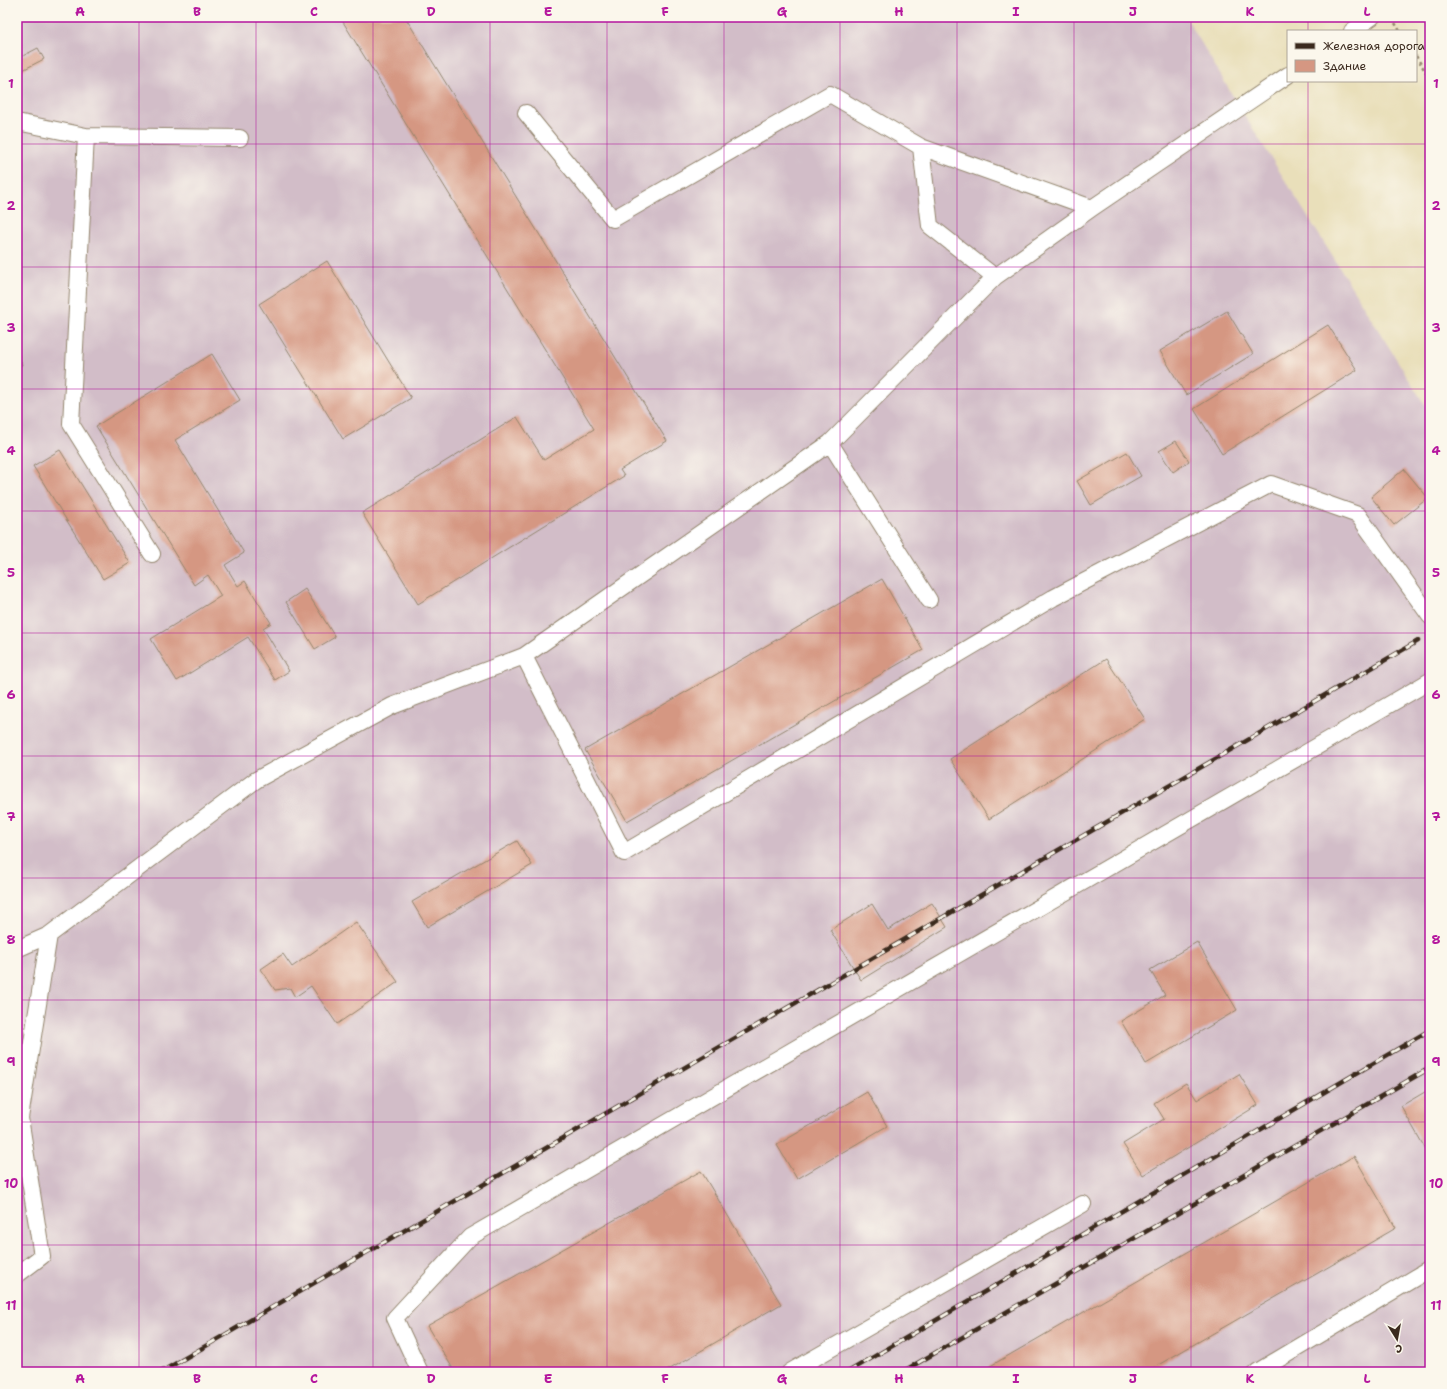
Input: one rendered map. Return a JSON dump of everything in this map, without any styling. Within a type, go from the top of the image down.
[{"type":"lane","points":[[1353,30],[1372,17]]},
{"type":"lane","points":[[17,948],[49,935],[256,780],[392,706],[524,656],[830,444],[995,277],[1092,208],[1287,76]]},
{"type":"lane","points":[[526,113],[613,219],[830,94],[921,147],[1092,208]]},
{"type":"lane","points":[[17,122],[86,136],[240,138]]},
{"type":"lane","points":[[86,136],[71,424],[152,554]]},
{"type":"lane","points":[[921,147],[930,226],[995,277]]},
{"type":"lane","points":[[830,444],[929,600]]},
{"type":"lane","points":[[524,656],[624,853],[1053,598],[1271,484],[1358,515],[1430,616]]},
{"type":"lane","points":[[420,1372],[395,1318],[470,1237],[1430,681]]},
{"type":"lane","points":[[17,1275],[42,1256],[20,1118],[49,935]]},
{"type":"lane","points":[[790,1372],[1084,1204]]},
{"type":"lane","points":[[1257,1372],[1430,1269]]},
{"type":"path","points":[[1417,58],[1430,79]]},
{"type":"shaded area","points":[[17,17],[1186,17],[1240,108],[1430,413],[1430,1372],[17,1372]]},
{"type":"building","points":[[340,17],[405,17],[667,441],[620,470],[624,476],[418,604],[362,513],[517,417],[544,460],[594,429]]},
{"type":"building","points":[[38,48],[44,59],[17,73],[17,59]]},
{"type":"building","points":[[327,261],[411,398],[343,439],[259,304]]},
{"type":"building","points":[[1227,311],[1253,354],[1186,395],[1160,351]]},
{"type":"building","points":[[1328,325],[1357,370],[1222,454],[1194,409]]},
{"type":"building","points":[[212,354],[240,400],[175,440],[244,553],[225,565],[238,586],[245,581],[271,623],[263,628],[289,671],[275,680],[248,637],[177,681],[151,639],[221,596],[208,575],[194,585],[96,426]]},
{"type":"building","points":[[17,355],[19,355],[22,365],[17,366]]},
{"type":"building","points":[[1176,441],[1189,461],[1173,472],[1159,451]]},
{"type":"building","points":[[60,450],[130,563],[103,579],[33,466]]},
{"type":"building","points":[[1127,452],[1141,476],[1091,505],[1077,481]]},
{"type":"building","points":[[1404,469],[1428,498],[1394,525],[1371,497]]},
{"type":"building","points":[[882,579],[923,650],[627,821],[585,750]]},
{"type":"building","points":[[305,589],[335,637],[315,649],[286,602]]},
{"type":"building","points":[[1106,659],[1145,719],[989,819],[950,759]]},
{"type":"building","points":[[517,841],[532,865],[427,927],[412,902]]},
{"type":"building","points":[[932,903],[947,927],[861,980],[830,930],[872,904],[888,930]]},
{"type":"building","points":[[356,922],[398,982],[337,1024],[311,986],[295,997],[290,988],[275,990],[261,969],[283,954],[292,967]]},
{"type":"building","points":[[1197,942],[1237,1010],[1146,1064],[1121,1021],[1165,995],[1150,970]]},
{"type":"building","points":[[1239,1074],[1258,1105],[1143,1175],[1123,1144],[1164,1119],[1154,1103],[1186,1083],[1197,1100]]},
{"type":"building","points":[[1430,1089],[1430,1157],[1401,1106]]},
{"type":"building","points":[[867,1092],[887,1126],[797,1179],[777,1145]]},
{"type":"building","points":[[1354,1156],[1396,1228],[1146,1372],[980,1372]]},
{"type":"building","points":[[701,1171],[781,1304],[665,1372],[455,1372],[427,1326]]},
{"type":"railway","points":[[161,1372],[1418,641]]},
{"type":"railway","points":[[848,1372],[1430,1030]]},
{"type":"railway","points":[[902,1372],[1430,1068]]}]
